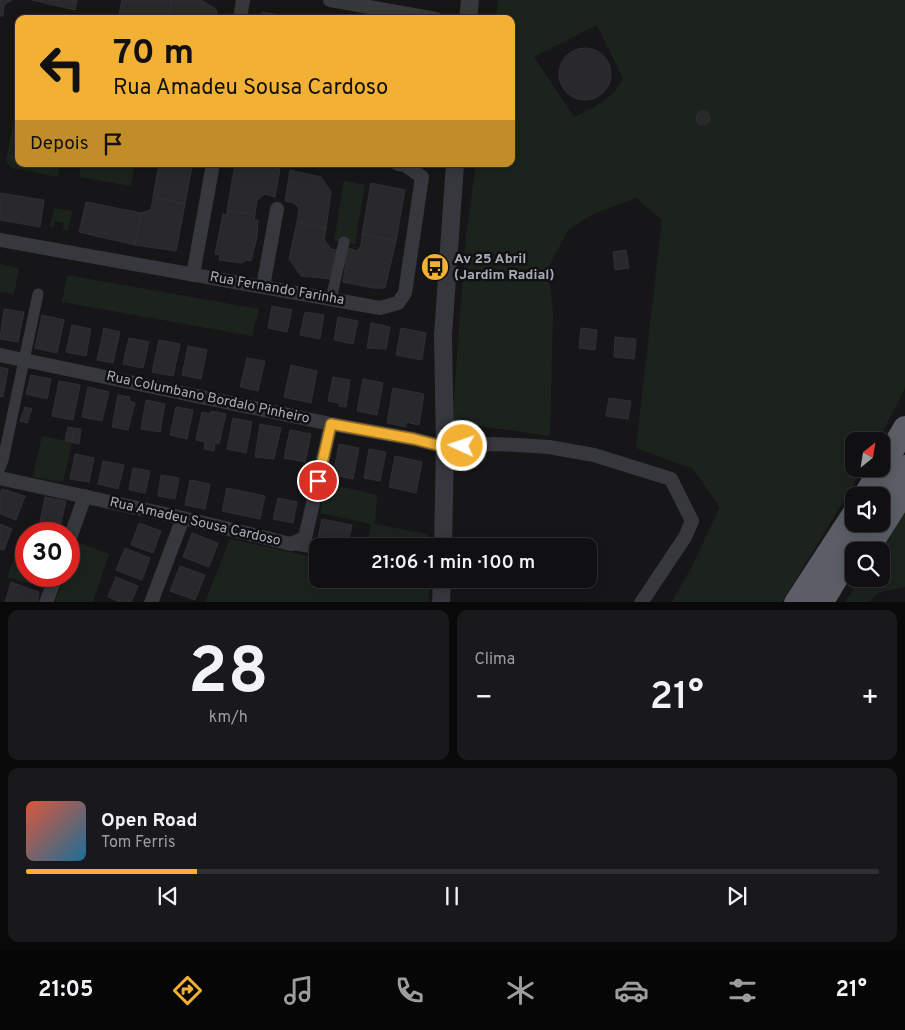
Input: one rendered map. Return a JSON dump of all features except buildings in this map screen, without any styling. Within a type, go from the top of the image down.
[{"type":"highway","points":[[890,442],[905,412]]},
{"type":"highway","points":[[869,487],[905,428]]},
{"type":"highway","points":[[890,491],[905,467]]},
{"type":"highway","points":[[871,542],[905,490]]},
{"type":"highway","points":[[796,602],[845,527]]},
{"type":"highway","points":[[821,602],[864,532]]},
{"type":"highway","points":[[831,602],[845,583]]},
{"type":"street","points":[[241,15],[243,0]]},
{"type":"street","points":[[330,0],[385,4],[422,15]]},
{"type":"street","points":[[468,15],[470,0]]},
{"type":"street","points":[[193,275],[212,167]]},
{"type":"street","name":"Rua Fernando Farinha","points":[[0,240],[380,308],[398,303],[404,293],[422,177],[409,167]]},
{"type":"street","points":[[442,538],[445,447],[443,335],[455,167]]},
{"type":"street","points":[[263,287],[277,209]]},
{"type":"street","points":[[331,299],[344,242]]},
{"type":"street","points":[[0,468],[38,294]]},
{"type":"street","name":"Rua Columbano Bordalo Pinheiro","points":[[0,355],[331,424],[414,439],[445,447],[494,444],[549,447],[594,455],[671,479],[692,521],[685,537],[641,602]]},
{"type":"street","name":"Rua Amadeu Sousa Cardoso","points":[[0,478],[291,544],[305,538],[331,424]]},
{"type":"street","points":[[76,522],[86,496]]},
{"type":"street","points":[[151,602],[183,518]]},
{"type":"street","points":[[291,544],[309,547]]},
{"type":"street","points":[[46,602],[52,587]]},
{"type":"street","points":[[441,602],[442,588]]},
{"type":"shaded area","points":[[498,0],[905,0],[905,388],[883,432],[845,432],[845,478],[858,478],[852,487],[845,487],[845,499],[782,602],[672,602],[692,566],[720,507],[693,469],[636,448],[662,220],[636,198],[593,214],[568,230],[548,268],[553,314],[550,436],[452,422],[466,237],[476,167],[515,167],[515,15],[496,15]],"holes":[[[597,25],[623,79],[608,98],[574,117],[534,57]]]},
{"type":"shaded area","points":[[15,113],[15,167],[60,167],[58,177],[11,168],[6,161]]},
{"type":"shaded area","points":[[81,167],[134,167],[131,186],[79,177]]},
{"type":"shaded area","points":[[344,181],[365,185],[355,244],[334,241]]},
{"type":"shaded area","points":[[54,208],[72,211],[68,231],[63,230],[64,223],[55,221],[53,227],[50,227]]},
{"type":"shaded area","points":[[0,264],[19,268],[14,294],[0,292]]},
{"type":"shaded area","points":[[67,275],[259,309],[252,336],[62,302]]},
{"type":"shaded area","points":[[42,436],[72,442],[63,482],[33,477]]},
{"type":"shaded area","points":[[326,483],[377,495],[375,524],[428,534],[428,538],[368,538],[371,524],[320,513]]},
{"type":"shaded area","points":[[905,509],[905,587],[880,592],[868,602],[846,602],[854,587],[890,587],[890,542],[883,542]]},
{"type":"shaded area","points":[[230,539],[309,556],[309,588],[429,588],[428,602],[205,602]]},
{"type":"shaded area","points":[[80,543],[109,554],[93,602],[55,602],[61,587],[80,587]]},
{"type":"shaded area","points":[[15,556],[15,579],[7,577]]},
{"type":"place","name":"Av 25 Abril (Jardim Radial)","points":[[435,267]]},
{"type":"route","points":[[318,481],[331,424],[414,439],[445,447],[462,446]]}]
